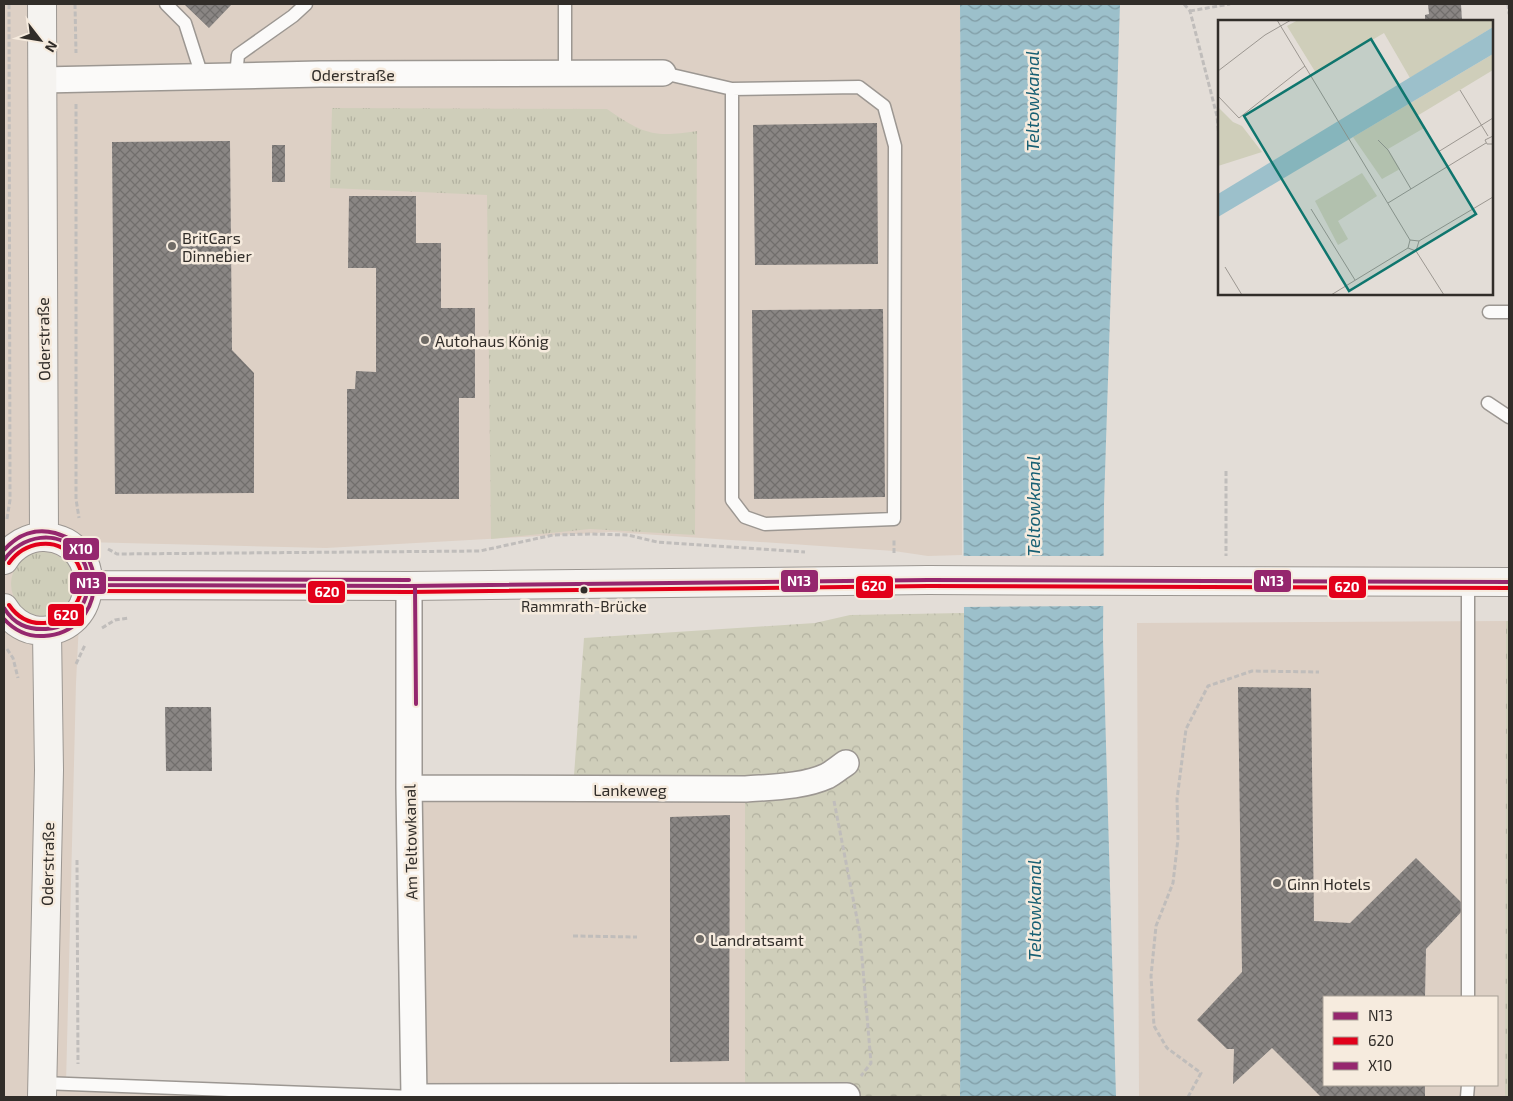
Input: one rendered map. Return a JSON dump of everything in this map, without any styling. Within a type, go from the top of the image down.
[{"type":"street","name":"Oderstraße","points":[[42,4],[44,537]]},
{"type":"street","name":"Oderstraße","points":[[42,80],[202,76],[663,73]]},
{"type":"street","points":[[4,560],[17,546],[30,539],[44,537],[59,540],[76,552],[88,571],[90,585],[87,599],[81,612],[70,622],[47,632],[29,629],[16,622],[4,608]]},
{"type":"street","points":[[90,585],[409,586],[928,580],[1509,582]]},
{"type":"street","name":"Am Teltowkanal","points":[[409,586],[409,788],[414,1097]]},
{"type":"street","name":"Oderstraße","points":[[42,1090],[49,770],[47,632]]},
{"type":"street","name":"Lankeweg","points":[[409,788],[746,789],[784,786],[811,781],[827,776],[846,763]]},
{"type":"street","points":[[414,1097],[847,1096]]},
{"type":"lane","points":[[166,4],[185,23],[202,76]]},
{"type":"lane","points":[[236,76],[238,55],[293,16],[306,4]]},
{"type":"lane","points":[[565,4],[565,74]]},
{"type":"lane","points":[[663,73],[732,89],[859,86],[884,106],[895,146],[894,519],[765,524],[745,517],[732,500],[732,89]]},
{"type":"lane","points":[[1489,312],[1509,312]]},
{"type":"lane","points":[[1488,404],[1509,417]]},
{"type":"lane","points":[[1468,582],[1468,996]]},
{"type":"lane","points":[[42,1090],[78,1085],[414,1097]]},
{"type":"path","points":[[4,524],[10,500],[9,4]]},
{"type":"path","points":[[76,4],[76,499]]},
{"type":"path","points":[[1184,4],[1190,11],[1217,116],[1218,127]]},
{"type":"path","points":[[1190,11],[1230,4]]},
{"type":"path","points":[[1508,4],[1509,14]]},
{"type":"path","points":[[1226,471],[1226,557]]},
{"type":"path","points":[[129,554],[480,551],[553,535],[592,534],[628,535],[657,542],[814,552]]},
{"type":"path","points":[[99,630],[115,620],[128,618]]},
{"type":"path","points":[[76,674],[76,664],[86,644]]},
{"type":"path","points":[[4,645],[13,658],[15,667]]},
{"type":"path","points":[[1188,1097],[1201,1072],[1167,1048],[1154,1026],[1150,976],[1156,926],[1173,883],[1178,839],[1177,799],[1186,729],[1208,686],[1252,671],[1319,672]]},
{"type":"path","points":[[846,763],[834,801],[860,934],[871,1063],[847,1096]]},
{"type":"path","points":[[77,858],[78,1085]]},
{"type":"path","points":[[573,936],[637,937]]},
{"type":"shaded area","points":[[4,4],[960,4],[962,555],[928,556],[894,551],[613,532],[326,548],[83,542],[76,683],[66,1084],[400,1096],[4,1097]]},
{"type":"shaded area","points":[[1506,621],[1505,1097],[1139,1097],[1137,623]]},
{"type":"shaded area","points":[[409,788],[745,789],[745,1096],[414,1096]]},
{"type":"green space","points":[[332,108],[607,109],[630,124],[649,132],[670,134],[697,131],[695,535],[590,529],[491,539],[487,195],[330,188]]},
{"type":"green space","points":[[43,552],[61,557],[66,561],[70,566],[75,584],[70,602],[66,607],[61,611],[43,616],[25,611],[20,607],[16,602],[11,584],[16,566],[20,561],[25,557]]},
{"type":"green space","points":[[964,613],[960,1097],[745,1096],[745,789],[573,789],[584,638],[815,623],[850,615]]},
{"type":"green space","points":[[1506,621],[1509,621],[1509,1097],[1505,1097]]},
{"type":"water","name":"Teltowkanal","points":[[960,4],[1120,4],[1104,504],[1103,639],[1116,1097],[960,1097],[964,613]]},
{"type":"pier","points":[[960,556],[1106,556],[1105,606],[961,607]]},
{"type":"building","points":[[184,4],[232,4],[209,28]]},
{"type":"building","points":[[1428,4],[1461,4],[1462,20],[1425,20],[1425,15],[1429,14]]},
{"type":"building","points":[[877,123],[878,264],[755,265],[753,125]]},
{"type":"building","name":"BritCars Dinnebier","points":[[230,141],[232,350],[254,373],[254,493],[115,494],[112,142]]},
{"type":"building","points":[[272,145],[285,145],[285,182],[272,182]]},
{"type":"building","name":"Autohaus König","points":[[349,196],[416,196],[416,243],[441,243],[441,308],[475,308],[475,398],[459,398],[459,499],[347,499],[347,389],[355,389],[356,371],[376,372],[376,268],[348,268]]},
{"type":"building","points":[[883,309],[885,497],[754,499],[752,310]]},
{"type":"building","name":"Ginn Hotels","points":[[1238,687],[1311,688],[1314,921],[1350,923],[1416,858],[1466,907],[1426,949],[1425,996],[1323,996],[1323,1086],[1425,1086],[1425,1097],[1321,1097],[1272,1048],[1233,1084],[1234,1049],[1227,1049],[1197,1020],[1242,972]]},
{"type":"building","points":[[165,707],[211,707],[212,771],[166,771]]},
{"type":"building","name":"Landratsamt","points":[[730,815],[729,1061],[670,1062],[670,817]]},
{"type":"transit line","name":"X10","points":[[4,550],[21,536],[41,531],[55,533],[74,542],[86,555],[93,572],[94,589],[89,606],[79,621],[64,631],[44,636],[27,634],[17,630],[4,619]]},
{"type":"transit line","name":"N13","points":[[4,560],[11,551],[30,540],[40,538],[61,540],[79,554],[88,578],[84,602],[78,612],[69,621],[58,627],[46,629],[27,627],[12,618],[4,608]]},
{"type":"transit line","name":"620","points":[[9,563],[15,556],[31,546],[49,544],[67,551],[74,558],[80,568],[82,579],[78,600],[65,616],[55,621],[44,623],[29,621],[20,617],[9,605]]},
{"type":"transit line","name":"X10","points":[[90,579],[409,580]]},
{"type":"transit line","name":"N13","points":[[90,585],[409,586],[928,580],[1509,582]]},
{"type":"transit line","name":"X10","points":[[415,586],[416,704]]},
{"type":"transit line","name":"620","points":[[90,591],[409,592],[928,586],[1509,588]]},
{"type":"place","name":"BritCars Dinnebier","points":[[172,246]]},
{"type":"place","name":"Autohaus König","points":[[425,340]]},
{"type":"place","name":"Rammrath-Brücke","points":[[584,590]]},
{"type":"place","name":"Ginn Hotels","points":[[1277,883]]},
{"type":"place","name":"Landratsamt","points":[[700,939]]}]
